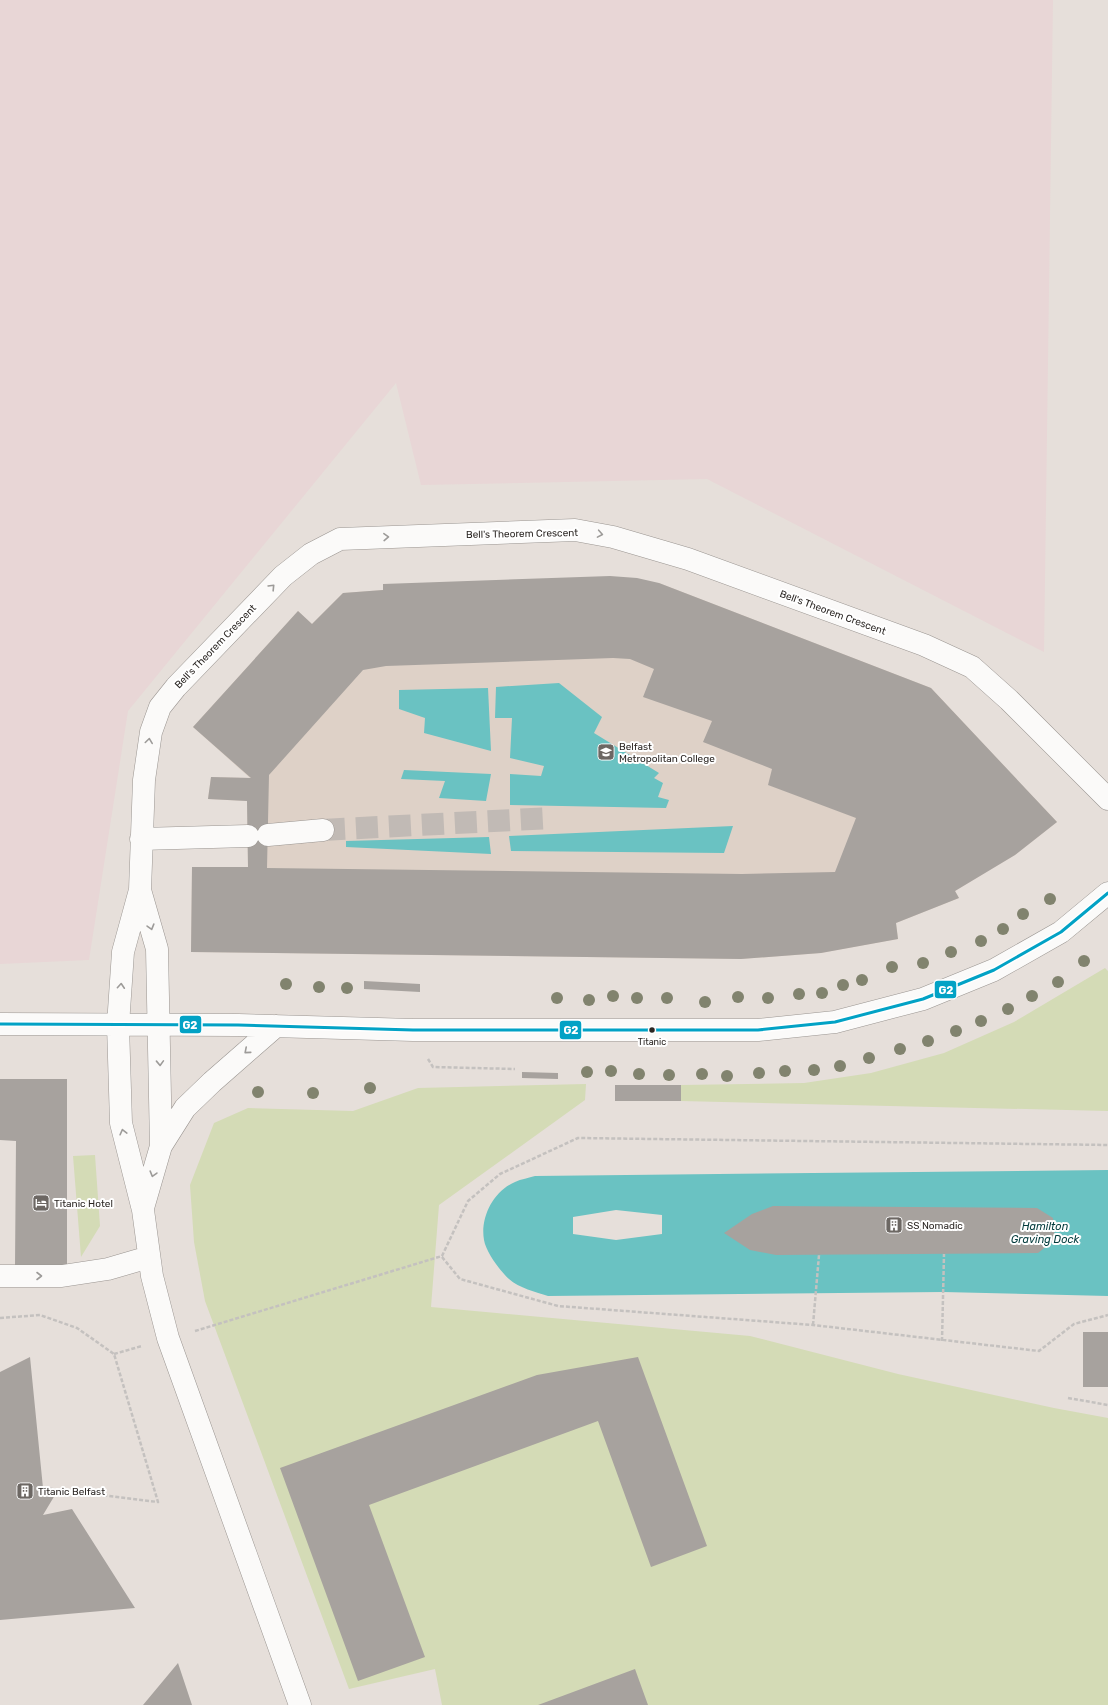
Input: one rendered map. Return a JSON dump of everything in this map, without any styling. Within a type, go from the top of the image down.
[{"type":"street","name":"Bell's Theorem Crescent","points":[[300,1705],[168,1338],[152,1276],[142,1210],[121,1123],[118,1025],[123,952],[140,890],[144,780],[151,732],[160,707],[176,687],[283,576],[311,554],[340,539],[575,530],[613,537],[688,559],[924,645],[972,667],[1009,700],[1108,799]]},
{"type":"street","points":[[141,840],[258,835],[323,830]]},
{"type":"street","name":"Bell's Theorem Crescent","points":[[140,890],[157,949],[161,1146]]},
{"type":"street","points":[[0,1024],[158,1024],[413,1030],[758,1030],[835,1022],[923,999],[994,970],[1061,932],[1108,893]]},
{"type":"street","points":[[142,1210],[161,1146],[185,1108],[212,1082],[276,1026]]},
{"type":"street","points":[[0,1276],[62,1276],[108,1269],[149,1257]]},
{"type":"path","points":[[413,1030],[433,1067],[515,1069]]},
{"type":"path","points":[[204,1328],[442,1256],[468,1201],[500,1174],[578,1138],[1108,1145]]},
{"type":"path","points":[[813,1324],[820,1254]]},
{"type":"path","points":[[942,1341],[944,1254]]},
{"type":"path","points":[[442,1256],[460,1279],[558,1306],[813,1324],[942,1341],[1039,1351],[1074,1324],[1108,1315]]},
{"type":"path","points":[[0,1318],[40,1315],[77,1328],[114,1354],[158,1502],[43,1488]]},
{"type":"path","points":[[1068,1398],[1108,1405]]},
{"type":"shaded area","points":[[0,0],[1053,0],[1044,652],[707,479],[421,485],[396,383],[128,711],[89,960],[0,964]]},
{"type":"shaded area","name":"Belfast Metropolitan College","points":[[659,583],[931,688],[1057,822],[1015,855],[955,891],[959,898],[896,923],[898,939],[821,953],[741,959],[191,952],[192,867],[248,867],[247,801],[208,799],[211,777],[250,778],[193,727],[298,611],[312,624],[343,593],[383,590]]},
{"type":"green space","points":[[1105,968],[1108,971],[1108,1111],[681,1101],[681,1085],[804,1083],[871,1073],[944,1053],[1014,1022]]},
{"type":"green space","points":[[586,1084],[585,1100],[439,1205],[431,1307],[750,1336],[898,1374],[1054,1408],[1108,1418],[1108,1705],[442,1705],[435,1669],[349,1689],[205,1301],[194,1242],[190,1185],[214,1123],[248,1108],[353,1111],[418,1088]]},
{"type":"green space","points":[[95,1155],[100,1226],[81,1257],[73,1156]]},
{"type":"water","points":[[559,683],[602,717],[594,733],[659,773],[654,778],[663,783],[658,797],[669,800],[666,808],[510,805],[510,774],[541,776],[544,766],[510,758],[512,718],[495,718],[496,687]]},
{"type":"water","points":[[488,688],[491,751],[424,733],[425,718],[399,709],[399,690]]},
{"type":"water","points":[[404,770],[491,774],[486,801],[439,798],[445,781],[401,779]]},
{"type":"water","points":[[733,826],[724,853],[511,851],[509,836]]},
{"type":"water","points":[[489,837],[491,854],[346,847],[346,841]]},
{"type":"water","name":"Hamilton Graving Dock","points":[[1108,1170],[1108,1296],[943,1292],[548,1296],[523,1287],[509,1279],[487,1250],[483,1232],[486,1214],[494,1199],[500,1192],[507,1186],[517,1181],[535,1176]]},
{"type":"pier","points":[[616,1210],[662,1215],[662,1234],[616,1240],[573,1234],[573,1217]]},
{"type":"building","name":"Belfast Metropolitan College","points":[[610,576],[637,578],[659,583],[931,688],[1057,822],[1015,855],[955,891],[959,898],[896,923],[898,939],[821,953],[741,959],[191,952],[192,867],[248,867],[247,801],[208,799],[211,777],[251,778],[193,727],[298,611],[312,624],[343,593],[383,590],[383,584]],"holes":[[[613,658],[630,659],[654,669],[643,697],[712,721],[703,742],[772,769],[768,785],[856,818],[835,872],[742,874],[267,868],[269,775],[363,670],[386,666]]]},
{"type":"building","points":[[364,981],[420,984],[420,992],[364,989]]},
{"type":"building","points":[[522,1072],[558,1073],[558,1079],[522,1078]]},
{"type":"building","name":"Titanic Hotel","points":[[0,1079],[67,1079],[67,1267],[15,1266],[16,1141],[0,1140]]},
{"type":"building","points":[[615,1085],[681,1085],[681,1101],[615,1101]]},
{"type":"building","name":"SS Nomadic","points":[[773,1206],[1037,1208],[1053,1218],[1055,1240],[1038,1253],[776,1255],[750,1250],[724,1233],[752,1214]]},
{"type":"building","points":[[1083,1332],[1108,1332],[1108,1387],[1083,1387]]},
{"type":"building","name":"Titanic Belfast","points":[[30,1357],[43,1488],[55,1495],[43,1515],[72,1509],[135,1608],[0,1620],[0,1372]]},
{"type":"building","points":[[638,1357],[707,1546],[651,1567],[598,1421],[369,1505],[425,1657],[358,1681],[280,1468],[537,1375]]},
{"type":"building","points":[[178,1663],[192,1705],[143,1705]]},
{"type":"building","points":[[635,1669],[648,1705],[538,1705]]},
{"type":"tunnel","points":[[323,830],[551,818]]},
{"type":"transit line","name":"G2","points":[[0,1024],[238,1025],[413,1030],[758,1030],[835,1022],[923,999],[994,970],[1061,932],[1108,893]]},
{"type":"place","name":"Belfast Metropolitan College","points":[[606,752]]},
{"type":"place","name":"Titanic","points":[[652,1030]]},
{"type":"place","name":"Titanic Hotel","points":[[41,1203]]},
{"type":"place","name":"SS Nomadic","points":[[894,1225]]},
{"type":"place","name":"Titanic Belfast","points":[[25,1491]]}]
